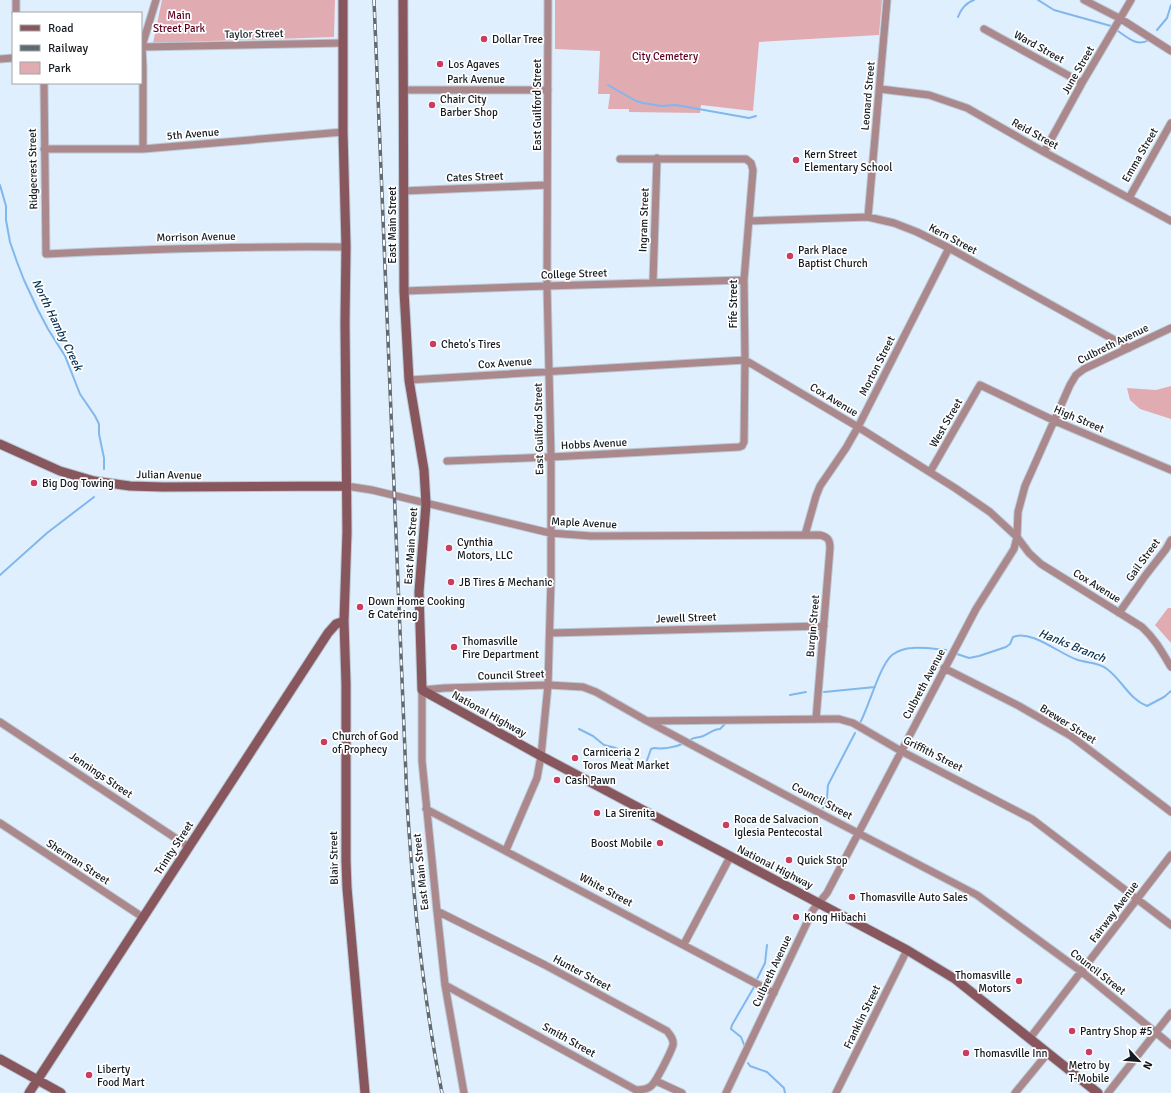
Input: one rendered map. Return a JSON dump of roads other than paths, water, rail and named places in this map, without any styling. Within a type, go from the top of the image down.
[{"type":"street","points":[[16,0],[16,12]]},
{"type":"street","points":[[142,43],[156,0]]},
{"type":"street","points":[[342,0],[346,247],[345,322],[347,556],[344,621]]},
{"type":"street","name":"East Main Street","points":[[403,0],[404,291],[409,380],[424,470],[426,504],[419,592],[422,690],[422,762],[445,985],[465,1093]]},
{"type":"street","name":"East Guilford Street","points":[[506,850],[535,784],[542,756],[548,684],[550,633],[551,457],[546,286],[548,0]]},
{"type":"street","name":"Leonard Street","points":[[868,217],[887,0]]},
{"type":"street","points":[[1084,0],[1121,19],[1171,51]]},
{"type":"street","name":"June Street","points":[[1044,152],[1082,83],[1131,0]]},
{"type":"street","name":"Ward Street","points":[[984,29],[1082,83]]},
{"type":"street","name":"Taylor Street","points":[[142,46],[343,43]]},
{"type":"street","points":[[142,56],[143,149]]},
{"type":"street","points":[[0,59],[12,58]]},
{"type":"street","name":"Ridgecrest Street","points":[[44,84],[46,254]]},
{"type":"street","name":"Park Avenue","points":[[404,90],[548,90]]},
{"type":"street","name":"Reid Street","points":[[880,90],[929,94],[967,108],[1171,221]]},
{"type":"street","name":"Emma Street","points":[[1129,198],[1171,123]]},
{"type":"street","name":"5th Avenue","points":[[44,149],[143,149],[266,139],[304,134],[343,132]]},
{"type":"street","points":[[620,159],[657,158]]},
{"type":"street","name":"Fife Street","points":[[657,158],[746,159],[751,163],[752,170],[744,280],[745,360],[744,442],[742,446]]},
{"type":"street","name":"Ingram Street","points":[[653,282],[657,158]]},
{"type":"street","name":"Cates Street","points":[[403,192],[547,185]]},
{"type":"street","name":"Kern Street","points":[[748,220],[868,217],[894,223],[917,232],[949,248],[1129,348]]},
{"type":"street","name":"Morrison Avenue","points":[[46,254],[147,249],[265,246],[346,247]]},
{"type":"street","name":"Morton Street","points":[[806,535],[820,486],[846,448],[858,427],[949,248]]},
{"type":"street","name":"College Street","points":[[404,291],[744,280]]},
{"type":"street","name":"Culbreth Avenue","points":[[726,1093],[813,910],[827,893],[976,609],[1014,549],[1017,537],[1018,512],[1025,486],[1070,385],[1076,375],[1084,369],[1171,328]]},
{"type":"street","name":"Cox Avenue","points":[[409,380],[745,360],[858,427],[990,512],[1017,537],[1041,564],[1142,627],[1151,635],[1171,667]]},
{"type":"street","name":"High Street","points":[[980,385],[1055,421],[1171,470]]},
{"type":"street","name":"West Street","points":[[930,472],[980,385]]},
{"type":"street","name":"Julian Avenue","points":[[0,444],[60,471],[94,481],[130,486],[163,488],[346,486]]},
{"type":"street","name":"Hobbs Avenue","points":[[448,461],[732,448],[742,446]]},
{"type":"street","name":"Maple Avenue","points":[[346,486],[372,490],[550,533],[591,536],[820,535],[827,537]]},
{"type":"street","name":"Burgin Street","points":[[816,719],[830,548],[830,542],[827,537]]},
{"type":"street","name":"Gail Street","points":[[1119,613],[1145,576],[1169,551],[1171,540]]},
{"type":"street","name":"Trinity Street","points":[[30,1093],[328,634],[336,624],[344,621]]},
{"type":"street","name":"Blair Street","points":[[344,621],[346,684],[347,888],[364,1093]]},
{"type":"street","name":"Jewell Street","points":[[550,633],[824,626]]},
{"type":"street","name":"Brewer Street","points":[[944,668],[1019,706],[1071,736],[1171,812]]},
{"type":"street","name":"Council Street","points":[[422,690],[548,684],[583,687],[596,692],[647,721],[977,895],[1082,972],[1171,1045]]},
{"type":"street","name":"National Highway","points":[[422,690],[730,857],[907,950],[954,979],[1098,1093]]},
{"type":"street","name":"Griffith Street","points":[[647,721],[839,719],[853,723],[901,751],[1032,819],[1138,898],[1171,925]]},
{"type":"street","name":"Jennings Street","points":[[0,722],[189,847]]},
{"type":"street","name":"White Street","points":[[426,809],[684,944],[774,993]]},
{"type":"street","name":"Sherman Street","points":[[0,823],[144,918]]},
{"type":"street","name":"Fairway Avenue","points":[[1030,1038],[1171,855]]},
{"type":"street","points":[[684,944],[730,857]]},
{"type":"street","name":"Hunter Street","points":[[437,911],[545,965],[667,1031],[672,1037],[673,1044],[656,1081]]},
{"type":"street","name":"Franklin Street","points":[[836,1093],[907,950]]},
{"type":"street","name":"Smith Street","points":[[445,985],[636,1090],[642,1090],[650,1087],[656,1081]]},
{"type":"street","points":[[1108,1093],[1171,1013]]},
{"type":"street","points":[[1015,1093],[1047,1054]]},
{"type":"street","points":[[0,1059],[61,1093]]},
{"type":"street","points":[[656,1081],[682,1093]]},
{"type":"waterway","points":[[958,17],[960,11],[968,3],[974,0]]},
{"type":"waterway","points":[[1038,0],[1054,10],[1111,26]]},
{"type":"waterway","points":[[1157,30],[1167,18],[1171,5]]},
{"type":"waterway","points":[[1118,31],[1133,41],[1140,43],[1149,40]]},
{"type":"waterway","points":[[608,85],[636,101],[643,103],[661,106],[676,105],[749,118],[756,116]]},
{"type":"waterway","name":"North Hamby Creek","points":[[0,185],[6,206],[6,220],[10,242],[24,280],[48,329],[65,356],[80,394],[99,424],[99,434],[104,458],[104,469]]},
{"type":"waterway","name":"North Hamby Creek","points":[[0,575],[47,533],[94,497]]},
{"type":"waterway","name":"Hanks Branch","points":[[957,654],[969,658],[979,656],[1006,647],[1010,644],[1013,637],[1020,635],[1037,639],[1071,657],[1104,667],[1112,673],[1135,699],[1147,706],[1164,697],[1171,691]]},
{"type":"waterway","name":"Hanks Branch","points":[[860,723],[883,667],[892,655],[904,649],[910,648],[946,650]]},
{"type":"waterway","points":[[824,692],[875,687]]},
{"type":"waterway","points":[[790,695],[806,692]]},
{"type":"waterway","points":[[690,740],[720,729],[725,724]]},
{"type":"waterway","points":[[579,729],[593,736],[604,745],[616,748],[634,763],[643,767],[645,766],[651,749],[672,747],[682,744]]},
{"type":"waterway","name":"Hanks Branch","points":[[823,808],[827,798],[828,785],[855,733]]},
{"type":"waterway","name":"Hanks Branch","points":[[757,979],[765,963],[767,945]]},
{"type":"waterway","name":"Hanks Branch","points":[[745,1047],[741,1037],[731,1029],[754,987]]},
{"type":"waterway","name":"Hanks Branch","points":[[748,1063],[750,1066],[767,1072],[784,1088],[785,1093]]},
{"type":"railway","points":[[374,0],[407,801],[412,874],[424,984],[442,1093]]},
{"type":"place","name":"Dollar Tree","points":[[484,39]]},
{"type":"place","name":"Los Agaves","points":[[440,64]]},
{"type":"place","name":"Chair City Barber Shop","points":[[432,105]]},
{"type":"place","name":"Kern Street Elementary School","points":[[796,160]]},
{"type":"place","name":"Park Place Baptist Church","points":[[790,256]]},
{"type":"place","name":"Cheto's Tires","points":[[433,344]]},
{"type":"place","name":"Big Dog Towing","points":[[34,483]]},
{"type":"place","name":"Cynthia Motors, LLC","points":[[449,548]]},
{"type":"place","name":"JB Tires & Mechanic","points":[[451,582]]},
{"type":"place","name":"Down Home Cooking & Catering","points":[[360,607]]},
{"type":"place","name":"Thomasville Fire Department","points":[[454,647]]},
{"type":"place","name":"Church of God of Prophecy","points":[[324,742]]},
{"type":"place","name":"Carniceria 2 Toros Meat Market","points":[[575,758]]},
{"type":"place","name":"Cash Pawn","points":[[557,780]]},
{"type":"place","name":"La Sirenita","points":[[597,813]]},
{"type":"place","name":"Roca de Salvacion Iglesia Pentecostal","points":[[726,825]]},
{"type":"place","name":"Boost Mobile","points":[[660,843]]},
{"type":"place","name":"Quick Stop","points":[[789,860]]},
{"type":"place","name":"Thomasville Auto Sales","points":[[852,897]]},
{"type":"place","name":"Kong Hibachi","points":[[796,917]]},
{"type":"place","name":"Thomasville Motors","points":[[1019,981]]},
{"type":"place","name":"Pantry Shop #5","points":[[1072,1031]]},
{"type":"place","name":"Metro by T-Mobile","points":[[1089,1052]]},
{"type":"place","name":"Thomasville Inn","points":[[966,1053]]},
{"type":"place","name":"Liberty Food Mart","points":[[89,1075]]},
{"type":"park label","name":"Main Street Park","points":[[179,21]]},
{"type":"park label","name":"City Cemetery","points":[[665,56]]}]
